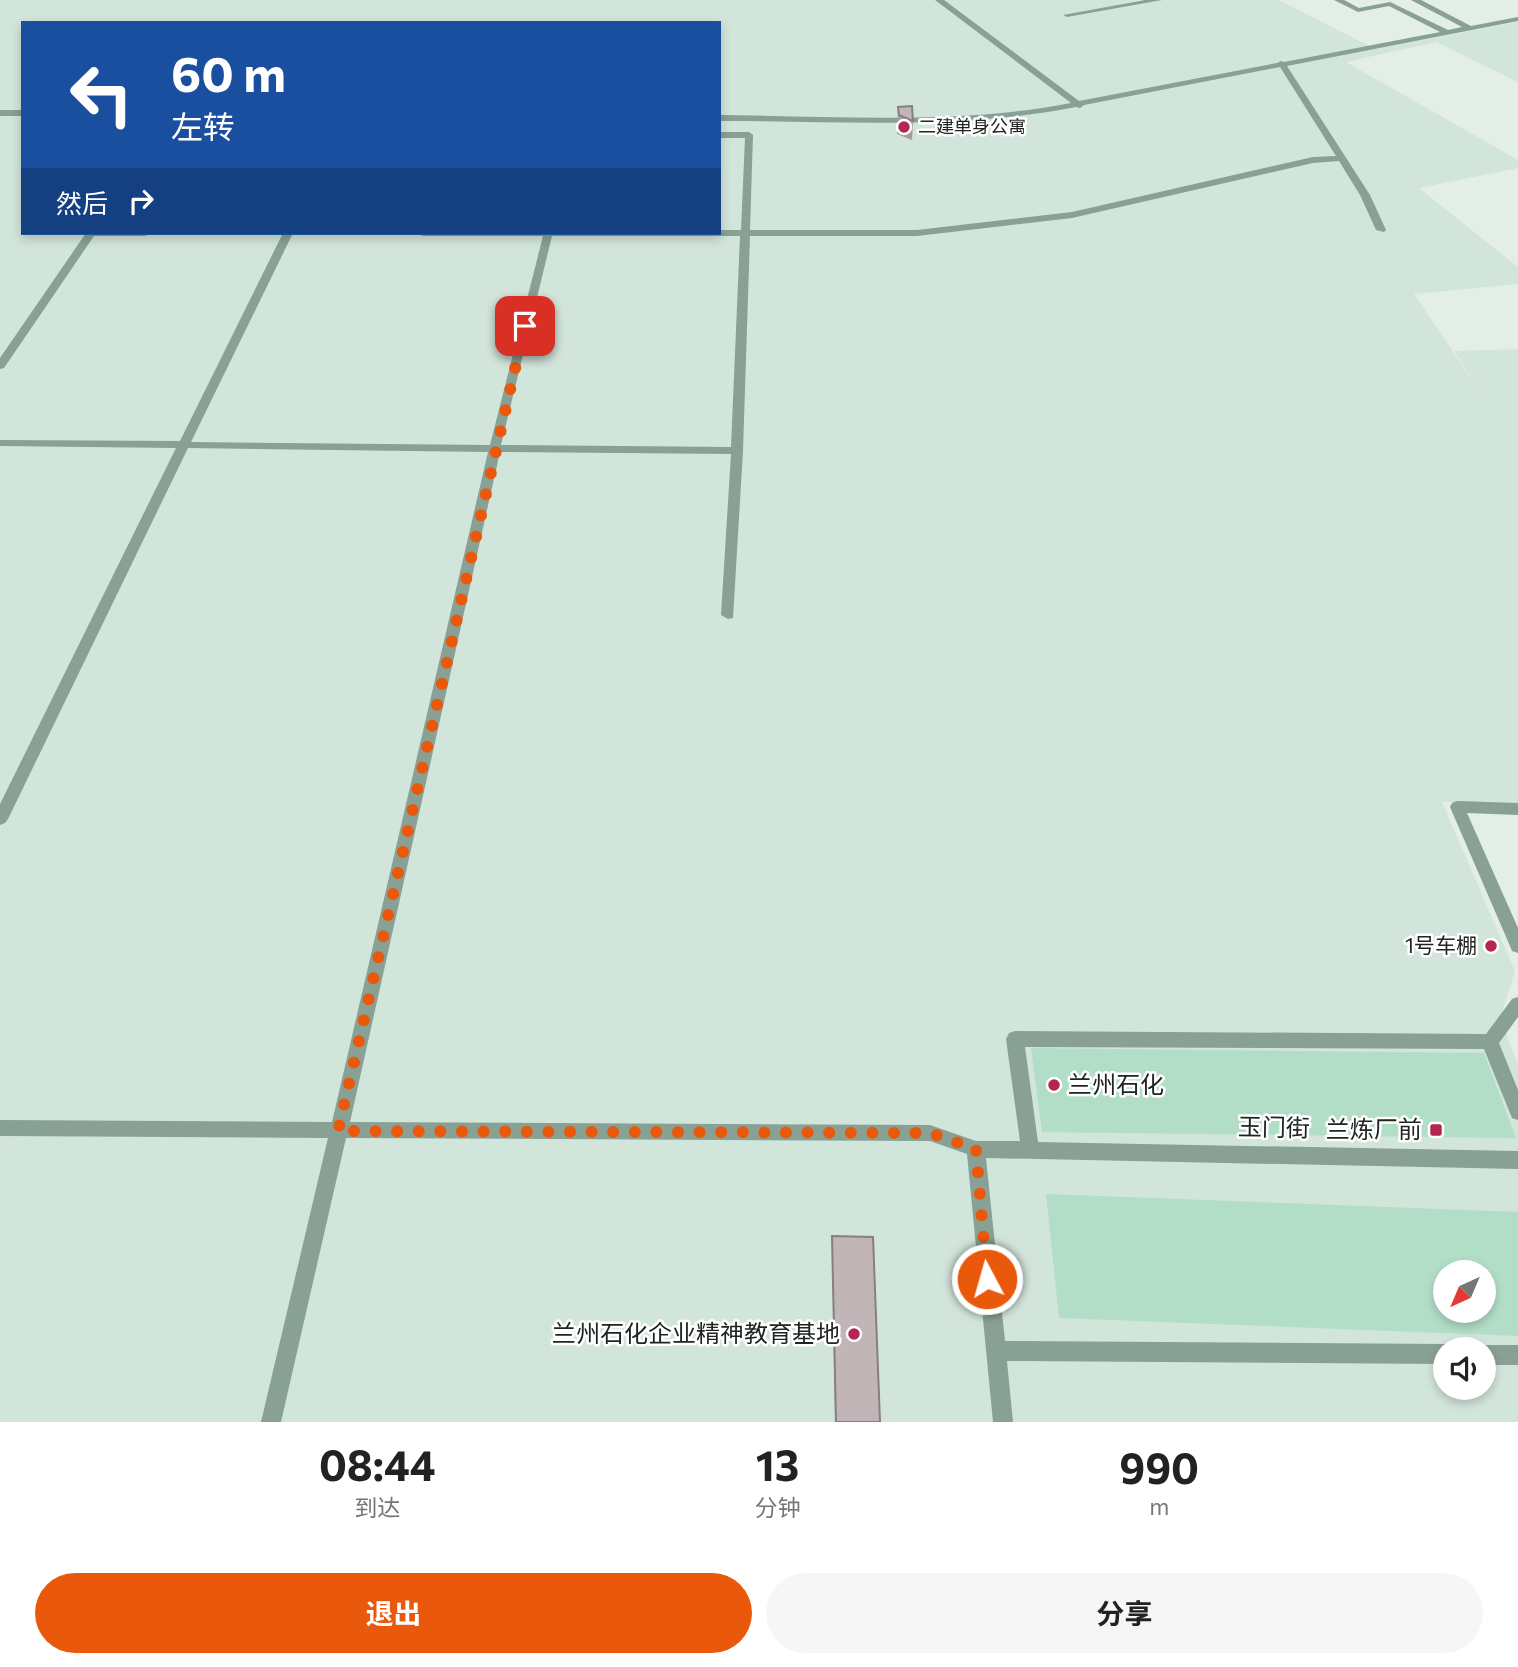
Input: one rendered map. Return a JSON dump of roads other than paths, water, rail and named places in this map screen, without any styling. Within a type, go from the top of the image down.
[{"type":"street","points":[[939,0],[1080,106]]},
{"type":"street","points":[[1067,15],[1158,0]]},
{"type":"street","points":[[1338,0],[1358,10],[1390,4],[1448,33]]},
{"type":"street","points":[[1371,0],[1382,5]]},
{"type":"street","points":[[1415,0],[1471,29]]},
{"type":"street","points":[[721,118],[901,119],[1005,116],[1080,106],[1281,63],[1518,19]]},
{"type":"street","points":[[1281,63],[1365,195],[1381,230]]},
{"type":"street","points":[[0,113],[21,113]]},
{"type":"street","points":[[721,135],[749,135],[728,615]]},
{"type":"street","points":[[721,234],[905,234],[1035,222],[1109,208],[1313,160],[1342,158]]},
{"type":"street","points":[[0,366],[90,235]]},
{"type":"street","points":[[0,819],[287,235]]},
{"type":"street","points":[[271,1422],[495,447],[548,235]]},
{"type":"street","points":[[0,443],[737,451]]},
{"type":"street","points":[[1518,809],[1457,807],[1518,946]]},
{"type":"street","points":[[1490,1042],[1518,1004]]},
{"type":"street","points":[[1030,1150],[1015,1039],[1490,1042]]},
{"type":"street","points":[[1490,1042],[1518,1112]]},
{"type":"street","name":"玉门街","points":[[0,1128],[930,1133],[976,1149],[1518,1160]]},
{"type":"street","points":[[976,1149],[1003,1422]]},
{"type":"street","points":[[995,1351],[1433,1354]]},
{"type":"street","points":[[1496,1354],[1518,1355]]},
{"type":"place","name":"二建单身公寓","points":[[904,127]]},
{"type":"place","name":"1号车棚","points":[[1491,946]]},
{"type":"place","name":"兰州石化","points":[[1054,1085]]},
{"type":"place","name":"兰炼厂前","points":[[1436,1130]]},
{"type":"place","name":"兰州石化企业精神教育基地","points":[[854,1334]]}]
